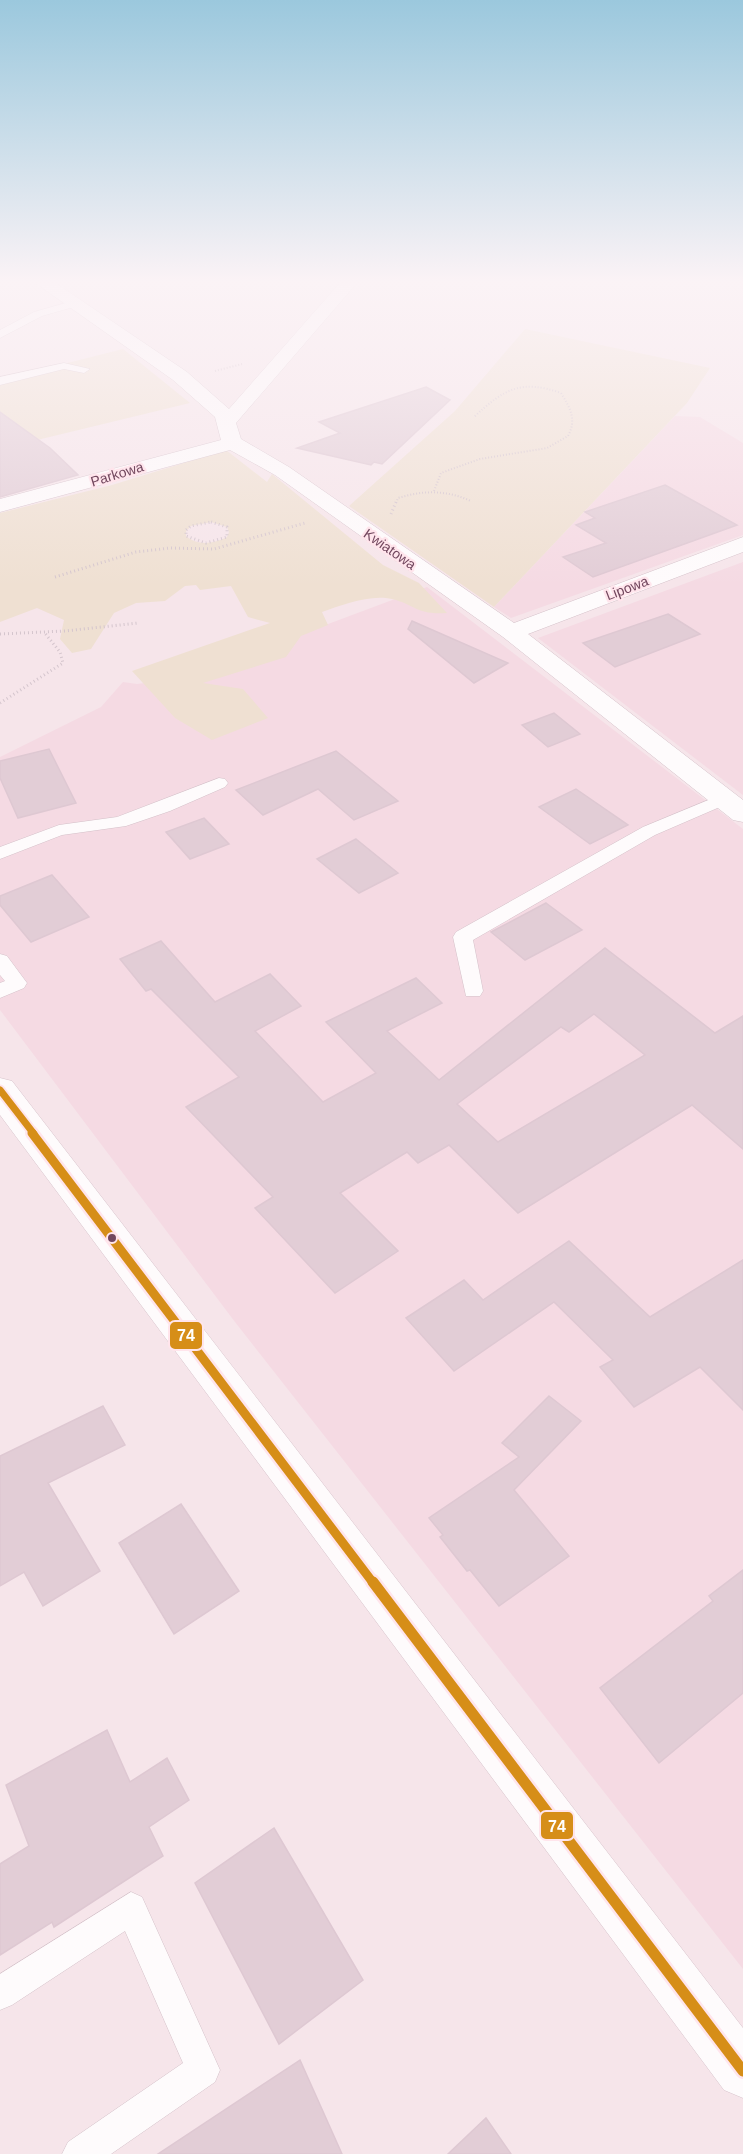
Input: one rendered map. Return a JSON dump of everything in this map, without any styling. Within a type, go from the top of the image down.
[{"type":"street","name":"Kwiatowa","points":[[188,385],[223,414],[230,432],[364,530],[511,632],[743,814]]},
{"type":"street","points":[[230,432],[266,385]]},
{"type":"street","name":"Parkowa","points":[[0,506],[230,432]]},
{"type":"street","name":"Lipowa","points":[[511,632],[743,544]]},
{"type":"street","points":[[0,1090],[743,2071]]},
{"type":"lane","points":[[0,853],[59,830],[120,822],[164,807],[219,783]]},
{"type":"lane","points":[[472,991],[463,937],[649,831],[723,799]]},
{"type":"lane","points":[[0,961],[17,983],[0,990]]},
{"type":"lane","points":[[0,1993],[131,1908],[203,2070],[80,2154]]},
{"type":"path","points":[[434,491],[441,473],[452,467],[482,459],[548,448],[571,434],[574,426],[570,408],[561,393],[533,385],[499,393],[474,417]]},
{"type":"path","points":[[364,530],[390,521],[392,508],[398,498],[414,493],[434,491],[471,501]]},
{"type":"path","points":[[200,523],[220,524],[227,527],[229,532],[227,537],[204,543],[190,540],[186,536],[186,530],[200,523]]},
{"type":"path","points":[[55,577],[136,552],[170,548],[206,549],[237,544],[305,523]]},
{"type":"path","points":[[204,543],[206,549]]},
{"type":"path","points":[[0,634],[138,623]]},
{"type":"path","points":[[0,703],[60,667],[63,659],[60,652],[43,631]]},
{"type":"shaded area","points":[[0,385],[167,385],[190,403],[0,449]]},
{"type":"shaded area","points":[[478,385],[699,385],[687,403],[494,607],[349,506],[455,411]]},
{"type":"shaded area","points":[[675,416],[700,417],[743,443],[743,535],[511,618],[494,607]]},
{"type":"shaded area","points":[[226,450],[267,482],[272,474],[383,565],[419,583],[447,613],[422,611],[400,601],[383,598],[356,601],[322,612],[328,625],[301,636],[286,657],[203,683],[243,689],[268,718],[212,740],[175,718],[132,671],[270,623],[248,617],[231,586],[200,590],[196,585],[185,586],[165,601],[136,603],[114,613],[91,649],[72,653],[60,639],[64,620],[37,608],[0,622],[0,513],[112,485]],"holes":[[[211,522],[227,527],[229,532],[227,537],[217,541],[200,543],[186,536],[186,531],[191,526]]]},
{"type":"shaded area","points":[[743,562],[743,795],[538,638]]},
{"type":"shaded area","points":[[427,587],[743,829],[743,1969],[235,1322],[0,1010],[0,757],[101,707],[123,682],[137,684],[184,678]]},
{"type":"building","points":[[426,387],[450,400],[382,464],[374,462],[371,465],[297,448],[340,433],[319,422]]},
{"type":"building","points":[[0,412],[50,448],[78,475],[0,497]]},
{"type":"building","points":[[665,485],[737,525],[593,577],[563,557],[606,543],[576,525],[595,518],[585,512]]},
{"type":"building","points":[[668,614],[700,634],[615,667],[583,643]]},
{"type":"building","points":[[412,621],[508,663],[474,683],[408,629]]},
{"type":"building","points":[[554,713],[580,734],[548,747],[522,725]]},
{"type":"building","points":[[49,749],[76,803],[18,818],[0,778],[0,761]]},
{"type":"building","points":[[336,751],[398,801],[354,820],[318,789],[263,815],[236,790]]},
{"type":"building","points":[[576,789],[628,825],[590,844],[539,807]]},
{"type":"building","points":[[204,818],[229,844],[190,859],[166,832]]},
{"type":"building","points":[[356,839],[398,873],[359,893],[317,859]]},
{"type":"building","points":[[52,875],[89,917],[31,942],[0,905],[0,896]]},
{"type":"building","points":[[546,903],[582,930],[525,960],[491,932]]},
{"type":"building","points":[[161,941],[215,1002],[270,974],[301,1006],[255,1031],[323,1102],[376,1073],[326,1022],[416,978],[442,1003],[387,1031],[439,1080],[605,948],[715,1033],[743,1016],[743,1149],[692,1105],[518,1213],[449,1145],[418,1163],[407,1152],[340,1193],[398,1251],[335,1293],[255,1208],[273,1197],[186,1107],[239,1077],[151,989],[146,991],[120,959]],"holes":[[[594,1014],[645,1055],[498,1142],[457,1104],[561,1027],[569,1032]]]},
{"type":"building","points":[[569,1241],[650,1317],[743,1260],[743,1410],[700,1367],[634,1407],[600,1367],[613,1360],[554,1302],[454,1371],[406,1318],[464,1280],[483,1300]]},
{"type":"building","points":[[549,1396],[581,1421],[514,1490],[569,1556],[499,1606],[470,1570],[467,1571],[440,1537],[443,1535],[429,1518],[519,1457],[502,1443]]},
{"type":"building","points":[[103,1406],[125,1445],[48,1483],[100,1571],[43,1606],[24,1572],[0,1586],[0,1456]]},
{"type":"building","points":[[181,1504],[239,1591],[174,1634],[119,1543]]},
{"type":"building","points":[[743,1570],[743,1693],[659,1763],[600,1688],[713,1601],[709,1596]]},
{"type":"building","points":[[107,1730],[130,1782],[167,1758],[189,1800],[149,1827],[163,1856],[54,1927],[52,1922],[0,1955],[0,1864],[29,1846],[6,1785]]},
{"type":"building","points":[[274,1828],[363,1980],[279,2044],[195,1883]]},
{"type":"building","points":[[300,2060],[342,2154],[158,2154]]},
{"type":"building","points":[[486,2118],[511,2154],[448,2154]]},
{"type":"transit line","name":"74","points":[[0,1090],[743,2071]]}]
